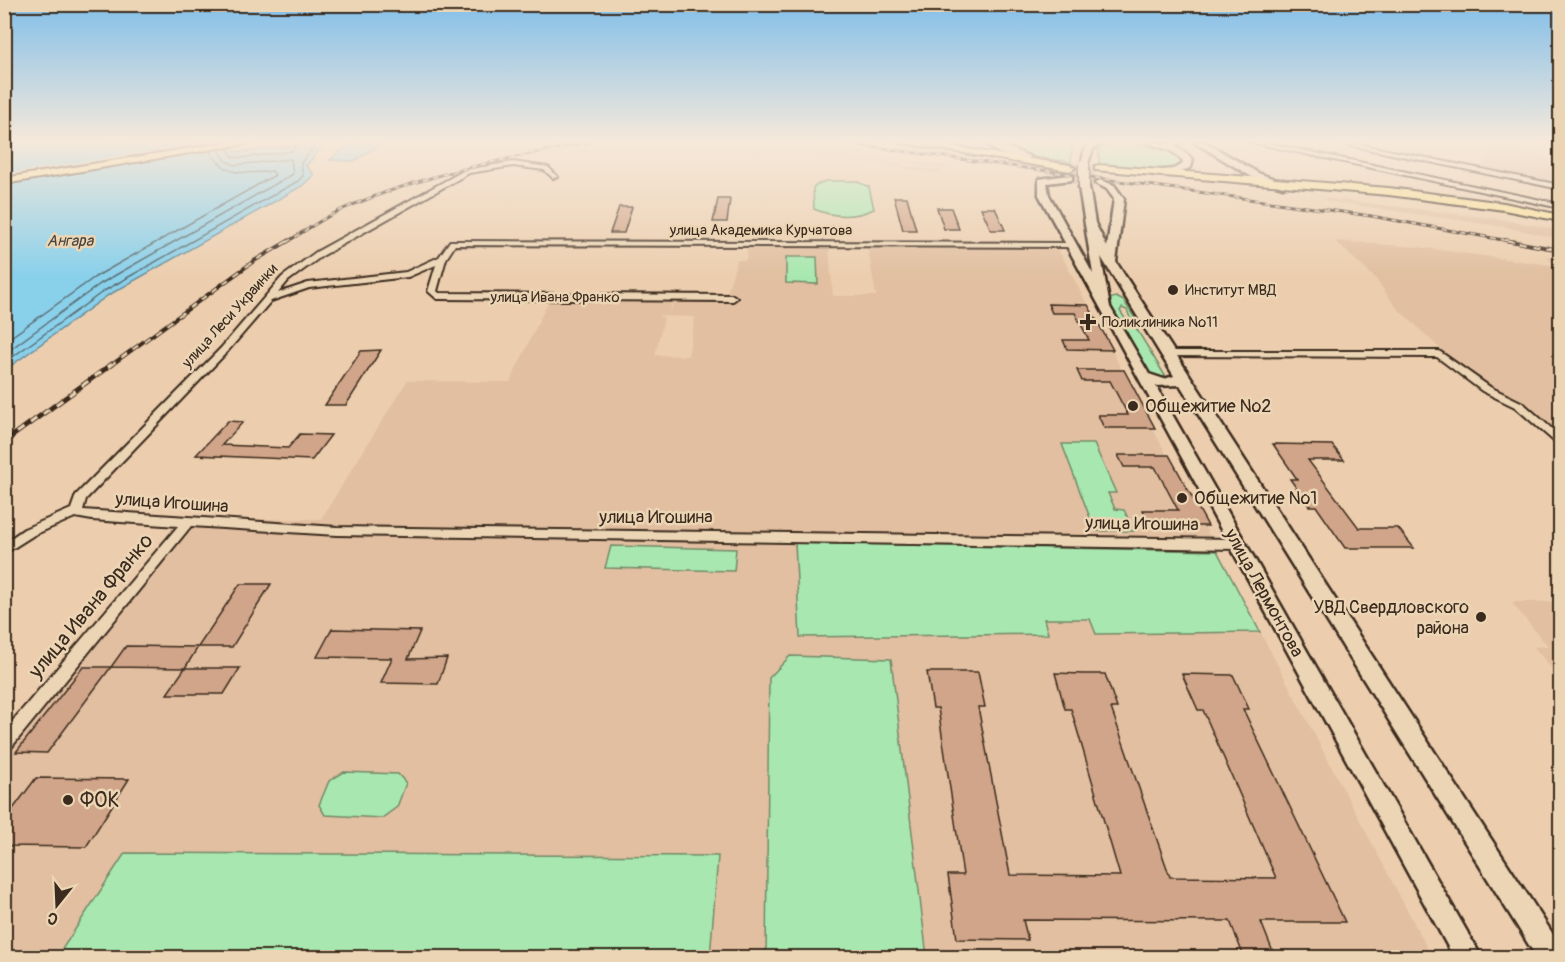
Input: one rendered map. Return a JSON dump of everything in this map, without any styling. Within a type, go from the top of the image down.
[{"type":"main road","points":[[1043,187],[1044,195],[1104,307]]},
{"type":"main road","name":"улица Лермонтова","points":[[1084,187],[1104,307],[1468,957]]},
{"type":"main road","points":[[1110,262],[1119,199],[1111,187]]},
{"type":"main road","points":[[1249,187],[1460,205],[1560,228]]},
{"type":"main road","points":[[1303,187],[1560,218]]},
{"type":"main road","name":"улица Лермонтова","points":[[1088,218],[1110,262],[1553,957]]},
{"type":"main road","points":[[1144,377],[1168,383],[1175,382],[1183,376]]},
{"type":"street","name":"улица Леси Украинки","points":[[77,511],[80,498],[271,299],[285,279],[319,254],[439,187]]},
{"type":"street","points":[[1468,187],[1560,206]]},
{"type":"street","name":"улица Академика Курчатова","points":[[453,243],[1070,245]]},
{"type":"street","name":"улица Ивана Франко","points":[[453,243],[442,259],[432,291],[437,296],[734,298]]},
{"type":"street","points":[[271,299],[296,288],[408,274],[442,259]]},
{"type":"street","points":[[1169,354],[1439,354],[1486,389],[1519,405],[1560,441]]},
{"type":"street","points":[[4,550],[29,531],[77,511]]},
{"type":"street","name":"улица Игошина","points":[[77,511],[81,515],[187,523],[435,533],[1238,544]]},
{"type":"street","name":"улица Ивана Франко","points":[[4,744],[187,523]]},
{"type":"shaded area","points":[[1325,198],[1505,220],[1560,230],[1560,239],[1504,227],[1327,201]]},
{"type":"shaded area","points":[[1335,241],[1417,247],[1557,266],[1546,257],[1560,259],[1560,433],[1543,418],[1494,392],[1448,356],[1396,307],[1375,278]]},
{"type":"shaded area","points":[[748,248],[829,248],[833,296],[876,296],[868,248],[1058,249],[1432,957],[5,958],[5,756],[198,519],[321,519],[407,381],[510,382],[548,302],[671,303],[671,312],[674,297],[726,296],[737,260],[746,260]],"holes":[[[660,311],[660,316],[695,317],[688,356],[655,355],[664,318],[659,317]]]},
{"type":"shaded area","points":[[1511,602],[1560,602],[1560,679],[1534,647],[1548,646]]},
{"type":"green space","points":[[813,187],[869,187],[874,209],[859,214],[844,215],[829,214],[814,209]]},
{"type":"green space","points":[[786,257],[817,257],[818,284],[786,283]]},
{"type":"green space","points":[[1116,297],[1124,301],[1136,320],[1131,320],[1127,310],[1122,308],[1120,311],[1126,320],[1133,323],[1167,379],[1154,378],[1149,374],[1108,303],[1109,299]]},
{"type":"green space","points":[[1062,444],[1094,444],[1116,493],[1108,493],[1115,509],[1124,510],[1134,531],[1095,531]]},
{"type":"green space","points":[[795,543],[1217,551],[1260,632],[1096,634],[1090,619],[1044,619],[1048,634],[800,637]]},
{"type":"green space","points":[[611,546],[736,549],[734,571],[605,568]]},
{"type":"green space","points":[[790,656],[891,659],[927,957],[766,957],[769,678]]},
{"type":"green space","points":[[344,772],[398,774],[406,783],[397,807],[382,818],[325,815],[319,805],[329,781]]},
{"type":"green space","points":[[125,853],[718,856],[710,957],[57,957]]},
{"type":"water","name":"Ангара","points":[[5,187],[300,187],[107,296],[5,370]]},
{"type":"building","points":[[894,197],[907,197],[916,230],[903,230]]},
{"type":"building","points":[[718,199],[730,199],[727,222],[713,222]]},
{"type":"building","points":[[619,207],[632,207],[624,233],[610,233]]},
{"type":"building","points":[[937,208],[951,208],[959,229],[944,229]]},
{"type":"building","points":[[981,208],[995,208],[1005,230],[991,230]]},
{"type":"building","name":"Поликлиника №11","points":[[1048,304],[1088,305],[1113,350],[1067,349],[1063,340],[1089,340],[1075,313],[1052,313]]},
{"type":"building","points":[[381,350],[346,405],[325,405],[361,351]]},
{"type":"building","name":"Общежитие №2","points":[[1077,370],[1124,370],[1155,428],[1104,428],[1098,415],[1128,415],[1110,381],[1082,381]]},
{"type":"building","points":[[228,421],[243,422],[222,445],[288,448],[300,434],[331,435],[312,460],[196,455]]},
{"type":"building","points":[[1273,444],[1332,445],[1344,460],[1308,460],[1359,528],[1398,528],[1414,548],[1345,548],[1316,506],[1309,506],[1290,479],[1297,479]]},
{"type":"building","name":"Общежитие №1","points":[[1118,455],[1169,455],[1208,526],[1150,526],[1143,510],[1178,510],[1155,467],[1124,467]]},
{"type":"building","points":[[240,584],[271,584],[232,647],[198,647]]},
{"type":"building","points":[[332,629],[420,631],[408,659],[447,658],[438,684],[381,683],[392,658],[317,657]]},
{"type":"building","points":[[126,646],[198,647],[185,668],[111,667]]},
{"type":"building","points":[[83,667],[111,667],[47,753],[16,752]]},
{"type":"building","points":[[185,668],[240,668],[224,694],[167,694]]},
{"type":"building","points":[[927,672],[978,672],[985,707],[978,707],[1010,875],[1120,876],[1071,709],[1065,709],[1055,673],[1105,674],[1117,708],[1111,708],[1170,877],[1276,878],[1203,710],[1198,710],[1182,674],[1233,675],[1249,709],[1243,709],[1345,922],[1261,922],[1275,957],[1244,957],[1230,921],[1023,920],[1028,940],[957,939],[948,875],[963,875],[938,708],[933,708]]},
{"type":"building","name":"ФОК","points":[[36,778],[129,779],[86,847],[4,846],[4,821]]},
{"type":"railway","points":[[287,242],[343,209],[401,187]]},
{"type":"railway","points":[[1161,187],[1371,216],[1514,242]]},
{"type":"railway","points":[[110,366],[254,261],[290,240]]},
{"type":"railway","points":[[1505,240],[1560,250]]},
{"type":"railway","points":[[4,442],[112,364]]},
{"type":"place","name":"Институт МВД","points":[[1173,290]]},
{"type":"place","name":"Поликлиника №11","points":[[1088,322]]},
{"type":"place","name":"Общежитие №2","points":[[1133,406]]},
{"type":"place","name":"Общежитие №1","points":[[1182,498]]},
{"type":"place","name":"УВД Свердловского района","points":[[1481,617]]},
{"type":"place","name":"ФОК","points":[[68,800]]}]
